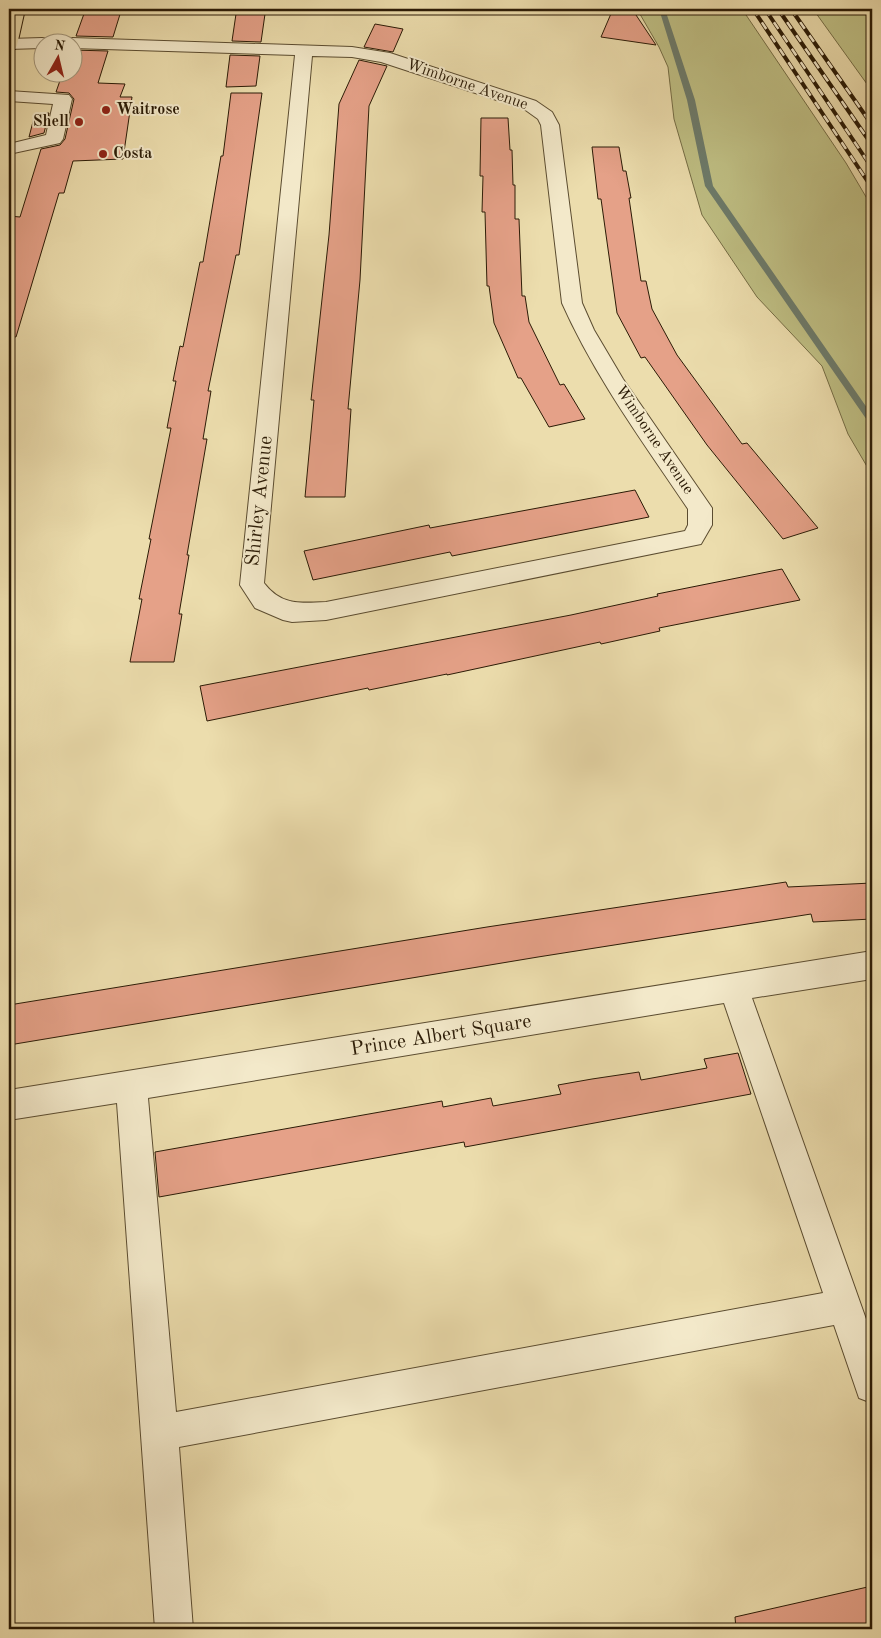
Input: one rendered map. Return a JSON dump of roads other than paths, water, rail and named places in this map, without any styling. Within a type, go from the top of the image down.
[{"type":"main road","points":[[9,45],[17,9]]},
{"type":"street","name":"Wimborne Avenue","points":[[82,43],[352,52],[384,57],[530,105],[546,116],[550,126],[572,303],[582,327],[628,402],[700,508],[700,525],[693,538]]},
{"type":"street","points":[[9,45],[32,44]]},
{"type":"street","name":"Shirley Avenue","points":[[304,50],[252,585],[264,601],[292,613],[326,611],[693,538]]},
{"type":"street","points":[[9,96],[63,99],[54,139],[9,149]]},
{"type":"street","name":"Prince Albert Square","points":[[9,1105],[734,989],[872,965]]},
{"type":"street","points":[[734,989],[872,1385]]},
{"type":"street","points":[[131,1085],[174,1629]]},
{"type":"street","points":[[160,1433],[844,1306]]},
{"type":"waterway","points":[[662,9],[691,100],[709,186],[872,421]]},
{"type":"railway","points":[[753,9],[872,188]]},
{"type":"railway","points":[[765,9],[872,168]]},
{"type":"railway","points":[[778,9],[872,145]]},
{"type":"railway","points":[[791,9],[872,125]]},
{"type":"place","name":"Waitrose","points":[[106,110]]},
{"type":"place","name":"Shell","points":[[79,122]]},
{"type":"place","name":"Costa","points":[[103,154]]}]
